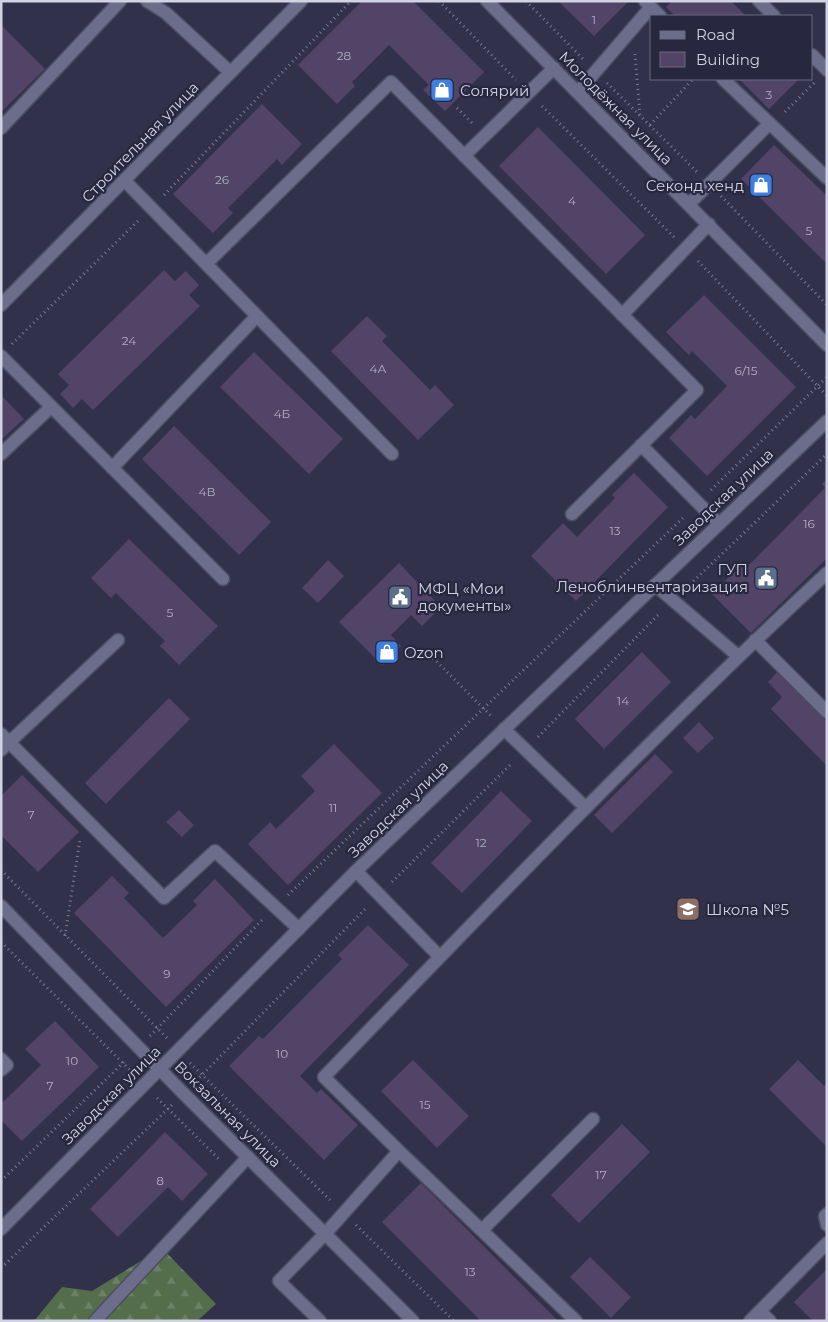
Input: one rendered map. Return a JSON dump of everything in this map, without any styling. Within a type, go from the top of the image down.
[{"type":"street","points":[[1,128],[120,1]]},
{"type":"street","points":[[147,1],[166,14],[230,72]]},
{"type":"street","name":"Строительная улица","points":[[2,303],[125,181],[301,1]]},
{"type":"street","name":"Молодёжная улица","points":[[487,1],[827,345]]},
{"type":"street","points":[[759,1],[773,15]]},
{"type":"street","points":[[578,92],[633,28],[648,4],[659,15]]},
{"type":"street","points":[[813,56],[827,70]]},
{"type":"street","points":[[464,156],[554,68]]},
{"type":"street","points":[[724,80],[827,178]]},
{"type":"street","points":[[206,264],[391,82],[697,390],[572,514]]},
{"type":"street","points":[[689,204],[769,124]]},
{"type":"street","points":[[125,181],[392,454]]},
{"type":"street","points":[[622,315],[709,224]]},
{"type":"street","points":[[112,468],[257,316]]},
{"type":"street","points":[[5,351],[51,407],[223,580]]},
{"type":"street","points":[[1,454],[51,407]]},
{"type":"street","name":"Заводская улица","points":[[1,1229],[356,872],[827,421]]},
{"type":"street","points":[[641,446],[719,524]]},
{"type":"street","points":[[576,1321],[324,1077],[586,808],[738,656],[827,573]]},
{"type":"street","points":[[655,585],[674,599],[738,656]]},
{"type":"street","points":[[118,640],[4,742],[83,816],[164,898],[215,851],[274,908],[299,929]]},
{"type":"street","points":[[755,640],[827,712]]},
{"type":"street","points":[[504,729],[586,808]]},
{"type":"street","points":[[356,872],[440,957]]},
{"type":"street","name":"Вокзальная улица","points":[[1,906],[138,1048],[413,1321]]},
{"type":"street","points":[[1,1059],[7,1065],[1,1070]]},
{"type":"street","points":[[482,1230],[593,1119]]},
{"type":"street","points":[[320,1321],[279,1281],[325,1234],[399,1151]]},
{"type":"street","points":[[95,1321],[248,1157]]},
{"type":"street","points":[[827,1214],[825,1216],[827,1225]]},
{"type":"street","points":[[750,1321],[827,1243]]},
{"type":"street","points":[[760,1311],[770,1321]]},
{"type":"path","points":[[5,351],[152,208],[351,1]]},
{"type":"path","points":[[439,1],[528,93],[686,249],[827,396]]},
{"type":"path","points":[[526,1],[709,183],[827,305]]},
{"type":"path","points":[[633,28],[640,115]]},
{"type":"path","points":[[769,124],[776,121],[827,70]]},
{"type":"path","points":[[650,126],[692,80]]},
{"type":"path","points":[[1,1181],[123,1064],[274,908],[698,503],[827,377]]},
{"type":"path","points":[[1,1268],[184,1094],[674,599],[827,454]]},
{"type":"path","points":[[433,658],[504,729]]},
{"type":"path","points":[[64,936],[83,816]]},
{"type":"path","points":[[1,870],[64,936],[158,1027],[202,1076],[454,1321]]},
{"type":"path","points":[[1,942],[233,1173]]},
{"type":"green space","points":[[162,1248],[216,1304],[197,1321],[34,1321],[62,1287],[92,1291]]},
{"type":"building","points":[[362,1],[413,1],[484,72],[445,111],[423,90],[429,85],[389,45],[352,82],[355,86],[337,104],[298,65]]},
{"type":"building","points":[[558,1],[629,1],[594,36]]},
{"type":"building","points":[[672,1],[731,1],[745,15],[674,15],[666,7]]},
{"type":"building","points":[[1,25],[45,69],[1,112]]},
{"type":"building","points":[[740,80],[798,80],[769,109]]},
{"type":"building","points":[[262,104],[302,144],[282,165],[277,159],[228,208],[233,213],[213,233],[173,194]]},
{"type":"building","points":[[538,127],[645,235],[606,274],[499,166]]},
{"type":"building","points":[[774,145],[827,196],[827,264],[741,179]]},
{"type":"building","points":[[164,270],[175,281],[186,271],[199,285],[189,295],[200,306],[93,410],[82,399],[73,408],[60,394],[69,385],[58,374]]},
{"type":"building","points":[[704,295],[796,387],[707,476],[669,438],[691,415],[695,419],[727,386],[692,351],[689,355],[666,332]]},
{"type":"building","points":[[367,316],[387,336],[382,341],[430,390],[435,385],[454,405],[418,440],[331,351]]},
{"type":"building","points":[[254,352],[343,439],[309,474],[220,387]]},
{"type":"building","points":[[1,395],[24,419],[3,438],[1,436]]},
{"type":"building","points":[[174,426],[271,522],[239,555],[142,459]]},
{"type":"building","points":[[634,473],[668,507],[576,601],[531,556],[563,523],[577,537],[615,498],[612,495]]},
{"type":"building","points":[[827,479],[827,558],[751,633],[712,594],[742,564],[746,568],[825,488],[822,484]]},
{"type":"building","points":[[129,539],[218,626],[179,665],[160,646],[165,641],[116,593],[111,598],[91,578]]},
{"type":"building","points":[[328,560],[344,576],[318,603],[302,588]]},
{"type":"building","points":[[399,563],[441,607],[422,626],[411,615],[391,635],[401,646],[382,665],[339,622]]},
{"type":"building","points":[[642,652],[671,682],[604,749],[575,719]]},
{"type":"building","points":[[778,671],[827,722],[827,766],[771,709],[782,697],[768,682]]},
{"type":"building","points":[[169,698],[190,719],[106,804],[85,783]]},
{"type":"building","points":[[699,722],[714,738],[698,753],[683,738]]},
{"type":"building","points":[[334,744],[382,793],[288,885],[248,844],[270,822],[276,829],[315,791],[301,776]]},
{"type":"building","points":[[655,754],[673,772],[612,833],[594,815]]},
{"type":"building","points":[[22,775],[79,832],[38,872],[1,835],[1,796]]},
{"type":"building","points":[[501,791],[532,821],[462,893],[431,863]]},
{"type":"building","points":[[179,810],[194,825],[182,837],[166,822]]},
{"type":"building","points":[[112,876],[129,893],[124,898],[163,938],[197,905],[193,901],[215,879],[254,920],[166,1007],[74,913]]},
{"type":"building","points":[[368,925],[409,965],[300,1076],[317,1093],[321,1089],[358,1125],[324,1160],[229,1066],[259,1036],[263,1039],[342,959],[338,955]]},
{"type":"building","points":[[55,1021],[99,1067],[22,1141],[1,1120],[1,1104],[41,1065],[25,1049]]},
{"type":"building","points":[[413,1060],[469,1116],[437,1148],[381,1091]]},
{"type":"building","points":[[798,1060],[824,1086],[827,1084],[827,1147],[769,1089]]},
{"type":"building","points":[[622,1124],[650,1152],[579,1223],[551,1195]]},
{"type":"building","points":[[165,1132],[208,1174],[182,1201],[168,1187],[118,1237],[90,1209]]},
{"type":"building","points":[[421,1183],[558,1321],[481,1321],[382,1222]]},
{"type":"building","points":[[590,1257],[631,1297],[611,1318],[570,1277]]},
{"type":"building","points":[[827,1269],[827,1321],[813,1321],[794,1302]]},
{"type":"place","name":"Солярий","points":[[442,90]]},
{"type":"place","name":"Секонд хенд","points":[[761,185]]},
{"type":"place","name":"ГУП Леноблинвентаризация","points":[[766,578]]},
{"type":"place","name":"МФЦ «Мои документы»","points":[[400,597]]},
{"type":"place","name":"Ozon","points":[[387,652]]},
{"type":"place","name":"Школа №5","points":[[688,909]]}]
